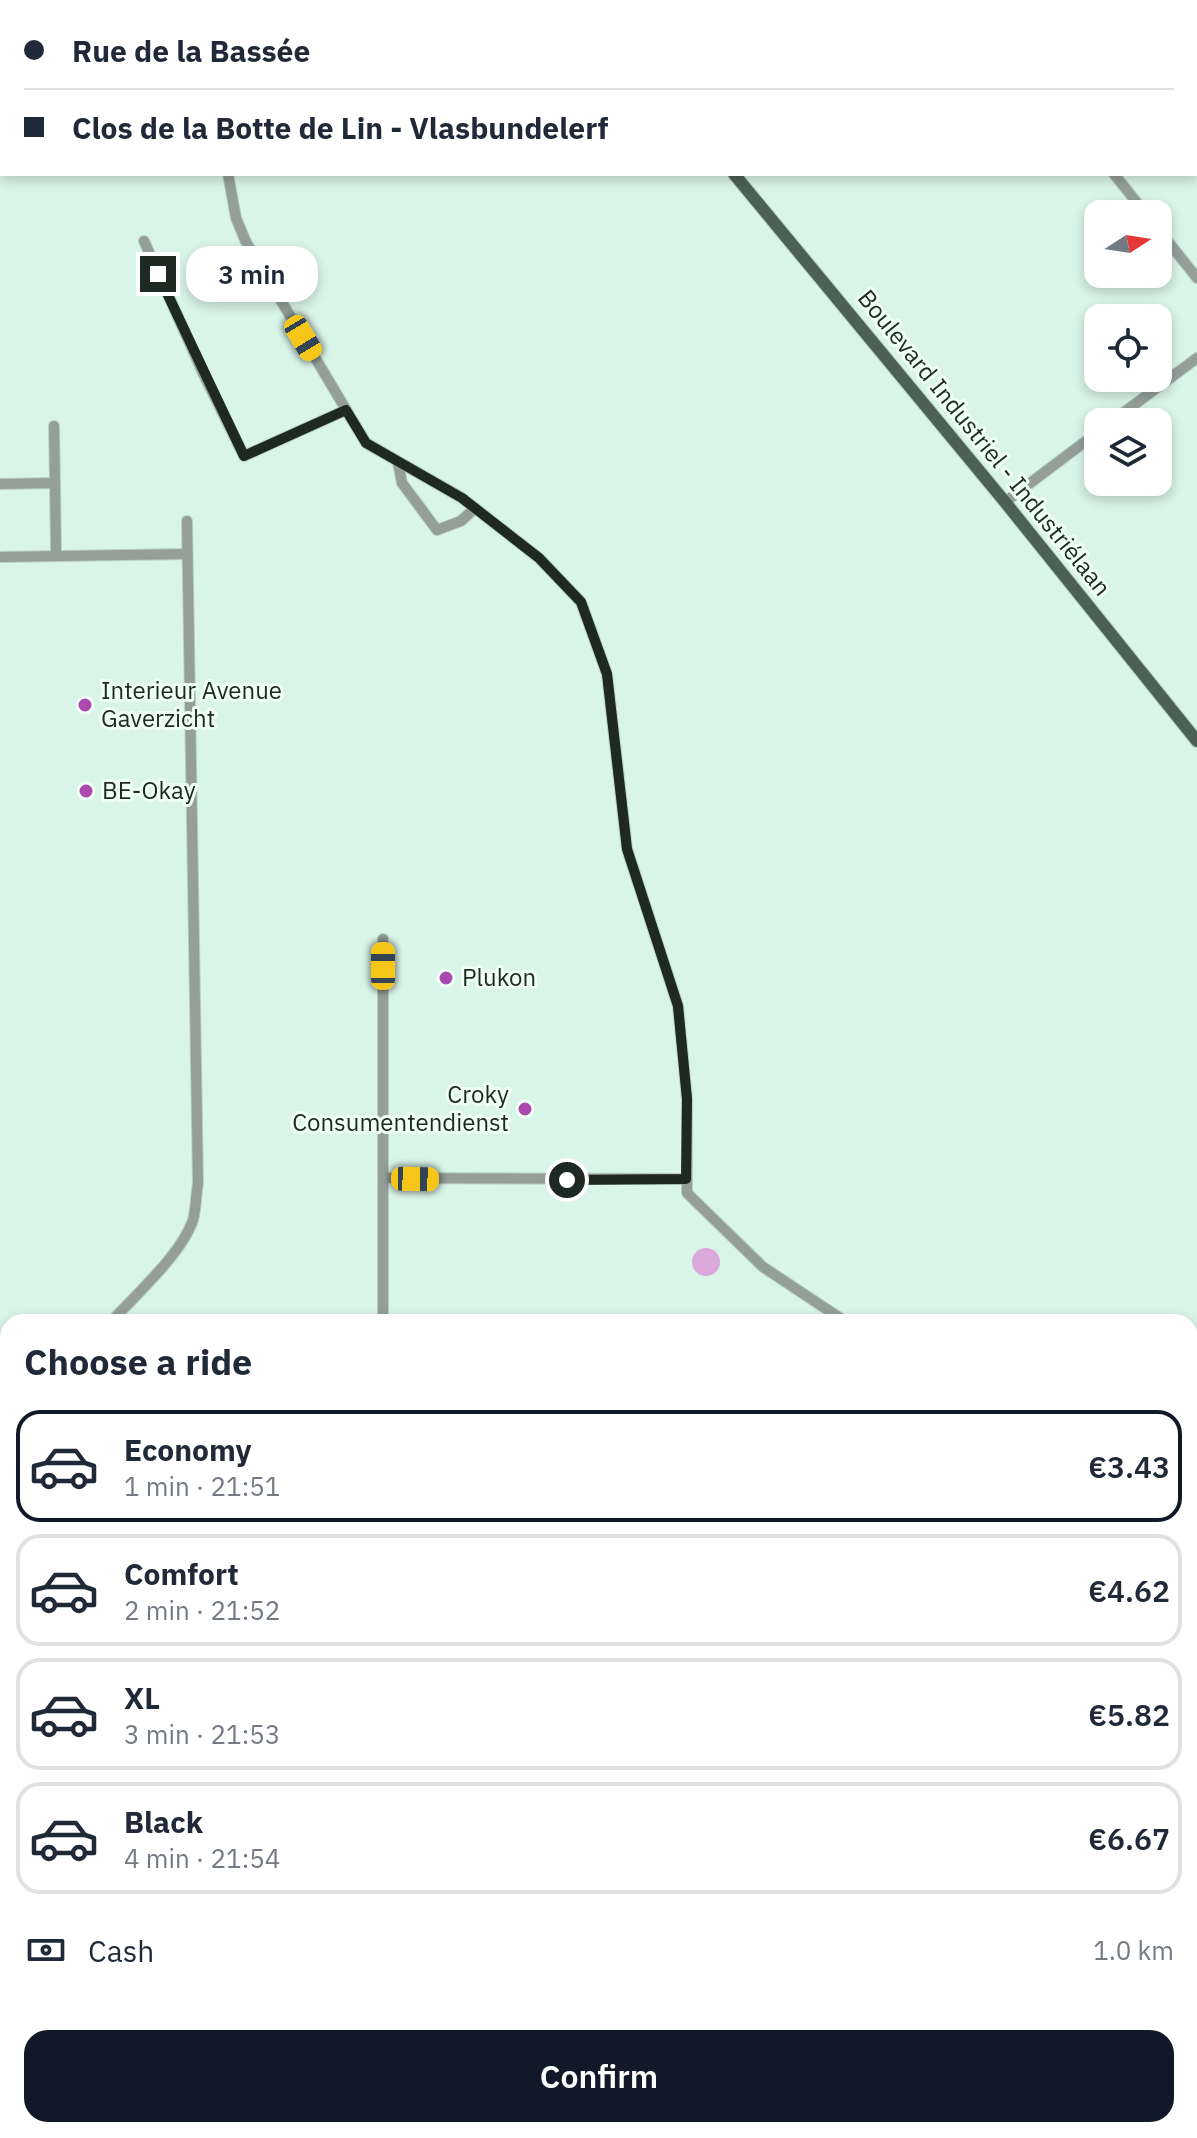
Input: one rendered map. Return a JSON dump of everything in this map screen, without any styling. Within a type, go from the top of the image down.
[{"type":"highway","points":[[0,1517],[0,1528]]},
{"type":"main road","name":"Boulevard Industriel - Industriélaan","points":[[736,176],[1005,502],[1197,741]]},
{"type":"street","points":[[228,176],[236,218],[246,242],[366,443],[475,508],[539,558],[581,602],[601,652],[614,721],[627,849],[678,1006],[687,1099],[686,1179],[689,1198],[763,1267],[834,1314]]},
{"type":"street","points":[[1116,176],[1135,200]]},
{"type":"street","points":[[144,241],[244,456],[346,410]]},
{"type":"street","points":[[150,253],[162,247]]},
{"type":"street","points":[[1172,247],[1197,278]]},
{"type":"street","points":[[1130,408],[1197,358]]},
{"type":"street","points":[[54,426],[56,554]]},
{"type":"street","points":[[1005,502],[1084,443]]},
{"type":"street","points":[[398,463],[402,483],[434,529],[440,530],[461,521],[475,508]]},
{"type":"street","points":[[0,484],[55,483]]},
{"type":"street","points":[[118,1314],[172,1254],[188,1230],[198,1183],[187,521]]},
{"type":"street","points":[[0,557],[187,554]]},
{"type":"street","points":[[383,939],[383,1314]]},
{"type":"street","points":[[385,1178],[686,1179]]},
{"type":"shaded area","points":[[706,1248],[716,1252],[720,1262],[716,1272],[706,1276],[696,1272],[692,1262],[696,1252]]},
{"type":"place","name":"Interieur Avenue Gaverzicht","points":[[85,705]]},
{"type":"place","name":"BE-Okay","points":[[86,791]]},
{"type":"place","name":"Plukon","points":[[446,978]]},
{"type":"place","name":"Croky Consumentendienst","points":[[525,1109]]},
{"type":"route","points":[[158,274],[244,456],[346,410],[366,443],[462,498],[539,558],[581,602],[607,674],[627,849],[678,1006],[687,1099],[686,1179],[567,1180]]}]
